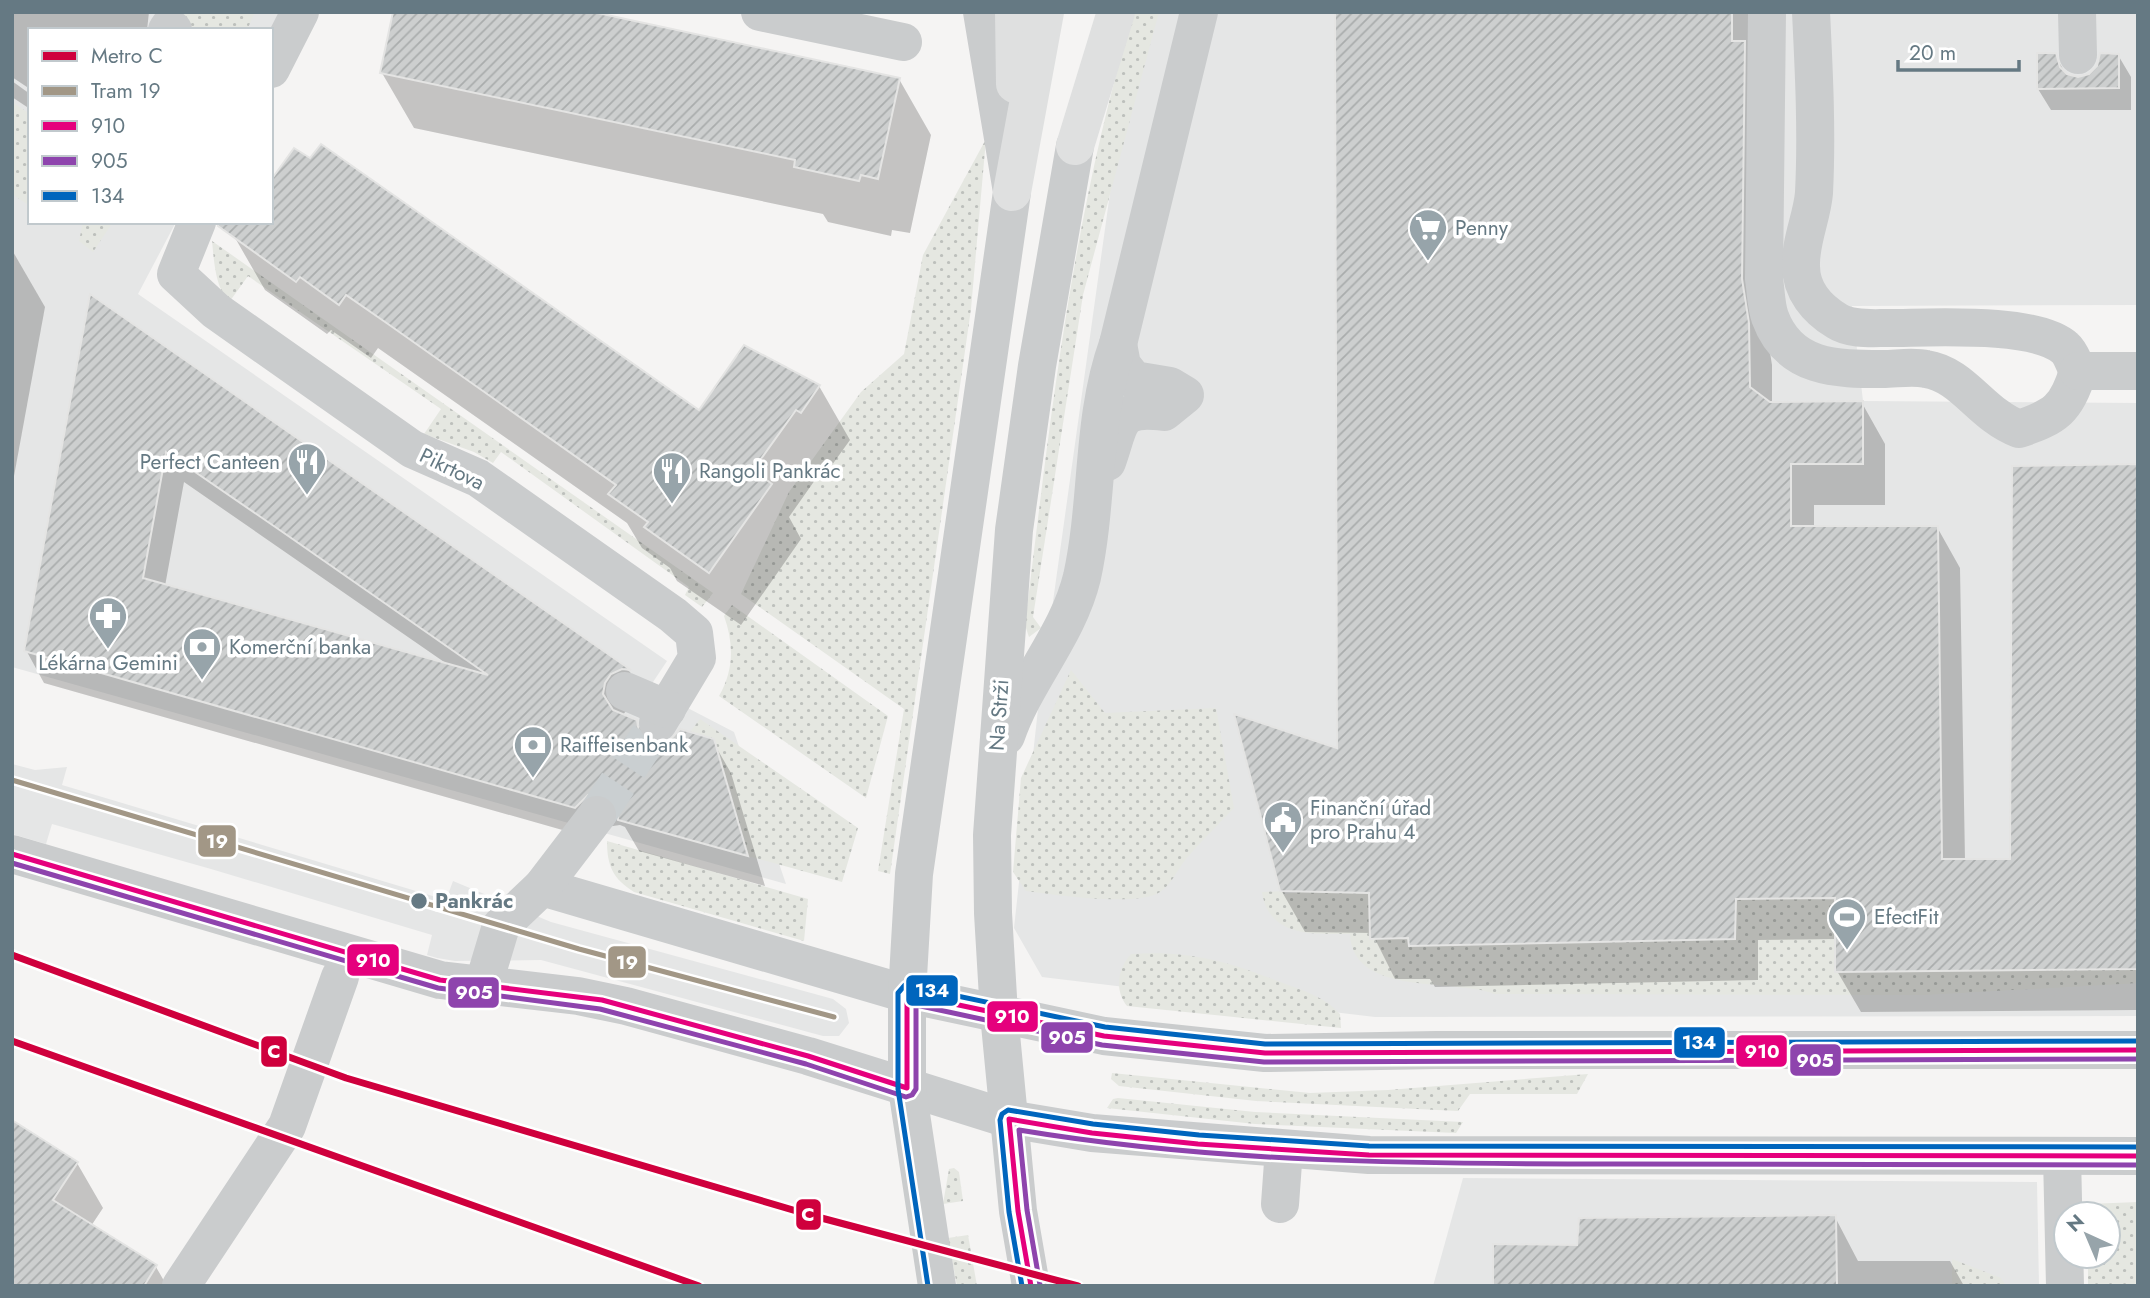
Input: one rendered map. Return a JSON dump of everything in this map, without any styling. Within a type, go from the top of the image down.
[{"type":"main road","points":[[1012,191],[1017,40],[1014,12]]},
{"type":"main road","points":[[1012,191],[1045,12]]},
{"type":"main road","points":[[1075,146],[1087,12]]},
{"type":"main road","points":[[1075,146],[1116,12]]},
{"type":"street","points":[[273,65],[300,12]]},
{"type":"street","points":[[760,12],[903,42]]},
{"type":"street","points":[[937,1286],[907,1088],[907,994],[914,874],[1012,191],[982,12]]},
{"type":"street","points":[[994,786],[1010,724],[1061,632],[1082,578],[1107,374],[1118,344],[1199,12]]},
{"type":"street","points":[[1767,12],[1764,279],[1770,316],[1783,341],[1806,359],[1833,369],[1926,369],[1959,382],[1982,409],[2001,422],[2019,429],[2051,418],[2071,395],[2078,371],[2066,349],[2045,336],[1957,328],[1862,328],[1840,324],[1821,311],[1808,294],[1801,267],[1814,191],[1815,112],[1811,12]]},
{"type":"street","points":[[2077,12],[2078,55]]},
{"type":"street","name":"Na Strži","points":[[1031,1286],[1018,1211],[999,1014],[992,913],[994,786],[1014,530],[1037,366],[1075,146]]},
{"type":"street","name":"Pikrtova","points":[[196,224],[176,274],[216,311],[412,449],[478,478],[673,615],[694,633],[698,658],[662,716],[625,691]]},
{"type":"street","points":[[1957,328],[1959,382]]},
{"type":"street","points":[[1094,497],[1120,422],[1141,409],[1164,412],[1185,395],[1170,386],[1134,380],[1122,365],[1118,344]]},
{"type":"street","points":[[2078,371],[2138,371]]},
{"type":"street","points":[[483,986],[501,926],[542,887],[597,815]]},
{"type":"street","points":[[12,854],[419,974],[483,986],[578,996],[626,1006],[808,1056],[1009,1119],[1092,1133],[1368,1155],[2138,1156]]},
{"type":"street","points":[[542,887],[907,994],[1104,1036],[1265,1053],[1436,1050],[2138,1050]]},
{"type":"street","points":[[181,1286],[287,1126],[340,977]]},
{"type":"street","points":[[1280,1204],[1284,1149]]},
{"type":"street","points":[[2062,1156],[2065,1286]]},
{"type":"shaded area","points":[[12,12],[288,12],[273,28],[28,28],[28,224],[175,224],[138,294],[667,661],[649,688],[734,732],[786,884],[12,667]]},
{"type":"shaded area","points":[[163,12],[255,12],[248,28],[184,28]]},
{"type":"shaded area","points":[[1134,12],[1159,12],[1083,295],[1033,617],[1041,628],[1029,637],[1025,625],[1066,316],[1095,163]]},
{"type":"shaded area","points":[[1151,12],[2138,12],[2138,305],[1852,306],[1863,401],[2138,403],[2138,1016],[1375,1017],[1042,977],[1014,928],[1038,709],[1123,100]]},
{"type":"shaded area","points":[[12,102],[28,113],[28,205],[12,194]]},
{"type":"shaded area","points":[[986,139],[971,309],[890,874],[878,871],[904,709],[741,594],[789,492],[861,392],[904,354],[923,255]]},
{"type":"shaded area","points":[[83,224],[112,224],[93,252],[79,241]]},
{"type":"shaded area","points":[[212,241],[713,593],[702,607],[685,595],[689,587],[501,452],[493,463],[474,452],[424,434],[441,409],[248,276],[230,301],[218,282]]},
{"type":"shaded area","points":[[732,605],[888,716],[866,798],[719,696],[730,667],[730,637],[724,616]]},
{"type":"shaded area","points":[[1071,670],[1105,713],[1216,708],[1234,808],[1192,852],[1160,892],[1134,899],[1095,899],[1026,891],[1013,872],[1021,778]]},
{"type":"shaded area","points":[[700,719],[858,828],[842,882],[748,856],[729,785],[726,785],[690,732]]},
{"type":"shaded area","points":[[12,764],[35,770],[67,767],[62,785],[446,900],[453,881],[551,922],[833,999],[846,1009],[849,1023],[839,1036],[823,1036],[541,960],[455,961],[437,958],[427,955],[432,935],[211,869],[52,824],[46,844],[12,834]]},
{"type":"shaded area","points":[[607,841],[808,899],[804,941],[634,892],[616,877],[608,858]]},
{"type":"shaded area","points":[[1369,889],[1408,938],[1410,946],[1735,939],[1736,899],[1831,898],[1835,899],[1836,972],[2138,969],[2138,983],[1923,995],[1494,994],[1478,989],[1387,977],[1368,968],[1355,954],[1350,934],[1308,933],[1283,926],[1266,907],[1262,892],[1284,891],[1285,894],[1317,890],[1318,893],[1329,893],[1330,890]]},
{"type":"shaded area","points":[[1131,954],[1172,954],[1209,959],[1263,976],[1328,1003],[1340,1014],[1341,1028],[1127,1006],[1120,993],[1119,979]]},
{"type":"shaded area","points":[[1112,1073],[1310,1093],[1388,1090],[1588,1074],[1577,1094],[1470,1094],[1458,1111],[1256,1101],[1119,1086],[1111,1079]]},
{"type":"shaded area","points":[[1113,1099],[1255,1112],[1463,1122],[1456,1133],[1255,1124],[1107,1108]]},
{"type":"shaded area","points":[[954,1168],[959,1172],[963,1201],[943,1204],[949,1169]]},
{"type":"shaded area","points":[[1463,1178],[2037,1182],[2039,1286],[1433,1286]]},
{"type":"shaded area","points":[[2138,1202],[2138,1286],[2088,1286],[2088,1270],[2122,1270],[2122,1203]]},
{"type":"shaded area","points":[[968,1235],[977,1286],[957,1286],[948,1238]]},
{"type":"shaded area","points":[[1952,1259],[2001,1278],[2006,1286],[1952,1286]]},
{"type":"building","points":[[393,12],[593,12],[900,78],[878,179],[861,175],[859,181],[794,167],[795,160],[380,73]]},
{"type":"building","points":[[1335,12],[1732,12],[1732,41],[1745,41],[1742,279],[1749,323],[1750,387],[1770,402],[1863,401],[1863,464],[1791,464],[1791,526],[1938,526],[1942,859],[2010,859],[2012,466],[2138,464],[2138,969],[1835,972],[1835,898],[1736,899],[1735,939],[1409,946],[1408,938],[1370,939],[1369,893],[1280,891],[1234,714],[1337,748]]},
{"type":"building","points":[[2037,53],[2056,53],[2060,67],[2067,74],[2078,77],[2089,74],[2097,66],[2100,53],[2119,54],[2119,88],[2037,89]]},
{"type":"building","points":[[321,144],[699,410],[744,345],[820,385],[801,413],[796,410],[753,470],[772,484],[709,573],[644,527],[648,522],[608,494],[616,485],[346,295],[339,305],[300,277],[296,282],[218,226],[273,224],[273,177],[294,148],[310,158]]},
{"type":"building","points":[[90,294],[631,670],[622,669],[611,674],[605,683],[603,694],[613,710],[637,720],[639,733],[646,741],[657,745],[668,742],[680,729],[714,739],[748,856],[618,820],[617,806],[611,798],[600,793],[588,795],[575,808],[24,651]],"holes":[[[166,452],[488,675],[143,578]]]},
{"type":"building","points":[[12,1120],[78,1162],[53,1200],[157,1265],[144,1286],[12,1286]]},
{"type":"building","points":[[1836,1215],[1837,1286],[1493,1286],[1493,1244],[1577,1245],[1579,1218]]},
{"type":"tunnel","points":[[597,815],[658,723]]},
{"type":"metro line","name":"C","points":[[12,955],[346,1078],[810,1215],[1078,1286]]},
{"type":"metro line","name":"C","points":[[12,1041],[699,1286]]},
{"type":"tram line","name":"19","points":[[12,780],[579,949],[834,1017]]},
{"type":"transit line","name":"910","points":[[12,854],[440,980],[602,1000],[808,1056],[907,1088],[907,994],[1104,1036],[1265,1053],[2138,1050]]},
{"type":"transit line","name":"905","points":[[12,863],[438,988],[600,1009],[806,1064],[906,1097],[912,1095],[916,1089],[916,1005],[1102,1045],[1264,1062],[2138,1059]]},
{"type":"transit line","name":"134","points":[[928,1286],[898,1089],[898,993],[905,985],[1105,1027],[1265,1044],[2138,1041]]},
{"type":"transit line","name":"134","points":[[1022,1286],[1009,1212],[1000,1120],[1002,1114],[1008,1110],[1093,1124],[1199,1135],[1369,1146],[2138,1147]]},
{"type":"transit line","name":"910","points":[[1031,1286],[1018,1211],[1009,1119],[1092,1133],[1198,1144],[1369,1155],[2138,1156]]},
{"type":"transit line","name":"905","points":[[1040,1285],[1027,1210],[1019,1130],[1167,1149],[1390,1162],[2138,1165]]},
{"type":"place","name":"Penny","points":[[1428,262]]},
{"type":"place","name":"Perfect Canteen","points":[[307,496]]},
{"type":"place","name":"Rangoli Pankrác","points":[[672,505]]},
{"type":"place","name":"Lékárna Gemini","points":[[108,650]]},
{"type":"place","name":"Komerční banka","points":[[202,681]]},
{"type":"place","name":"Raiffeisenbank","points":[[533,779]]},
{"type":"place","name":"Finanční úřad pro Prahu 4","points":[[1283,854]]},
{"type":"place","name":"Pankrác","points":[[419,901]]},
{"type":"place","name":"EfectFit","points":[[1847,951]]}]
